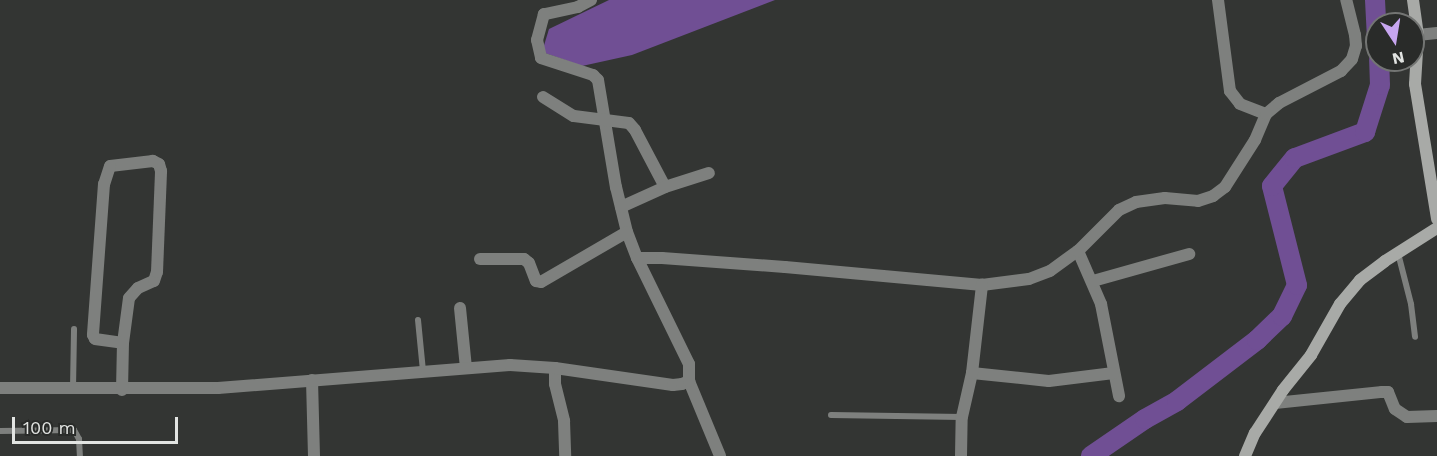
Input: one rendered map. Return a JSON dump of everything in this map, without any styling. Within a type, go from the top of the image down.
[{"type":"street","points":[[591,0],[578,7],[544,14],[537,40],[541,58],[594,75],[598,80],[607,121],[613,170],[627,232],[637,258],[689,364],[689,381],[720,456]]},
{"type":"street","points":[[1218,0],[1230,91],[1240,104],[1266,114]]},
{"type":"street","points":[[637,258],[773,266],[982,285],[1029,279],[1050,271],[1078,251],[1119,210],[1136,202],[1165,198],[1198,201],[1213,196],[1225,187],[1256,140],[1266,114],[1279,103],[1341,71],[1352,58],[1356,46],[1355,35],[1346,0]]},
{"type":"street","points":[[1416,72],[1415,84],[1437,219]]},
{"type":"street","points":[[543,97],[574,116],[607,121],[621,120],[635,130],[665,187]]},
{"type":"street","points":[[122,390],[123,343],[129,298],[138,288],[154,281],[157,272],[161,171],[159,165],[153,161],[110,166],[104,184],[93,335],[95,339],[123,343]]},
{"type":"street","points":[[621,207],[665,187],[709,173]]},
{"type":"street","points":[[1245,456],[1255,433],[1311,354],[1340,304],[1360,280],[1437,228]]},
{"type":"street","points":[[480,259],[524,259],[529,263],[536,280],[541,282],[627,232]]},
{"type":"street","points":[[1078,251],[1093,281],[1101,304],[1119,396]]},
{"type":"street","points":[[1093,281],[1189,254]]},
{"type":"street","points":[[961,456],[962,417],[972,373],[982,285]]},
{"type":"street","points":[[460,308],[466,368]]},
{"type":"street","points":[[0,388],[122,390],[218,388],[510,365],[555,368],[673,385],[689,381]]},
{"type":"street","points":[[555,368],[555,384],[564,421],[565,456]]},
{"type":"street","points":[[972,373],[1049,381],[1114,373]]},
{"type":"street","points":[[312,380],[314,456]]},
{"type":"street","points":[[1275,403],[1388,392],[1395,409],[1407,417],[1437,416]]},
{"type":"lane","points":[[1398,253],[1412,304],[1415,337]]},
{"type":"lane","points":[[418,320],[423,371]]},
{"type":"lane","points":[[73,390],[74,329]]},
{"type":"lane","points":[[831,415],[962,417]]},
{"type":"lane","points":[[0,431],[74,430],[79,439],[80,456]]},
{"type":"shaded area","points":[[609,0],[775,0],[632,55],[582,66],[542,52],[549,29]]},
{"type":"waterway","points":[[1375,0],[1376,12]]},
{"type":"waterway","points":[[1091,456],[1145,419],[1177,401],[1257,340],[1282,316],[1297,285],[1272,186],[1295,158],[1365,132],[1380,85],[1379,72]]}]
